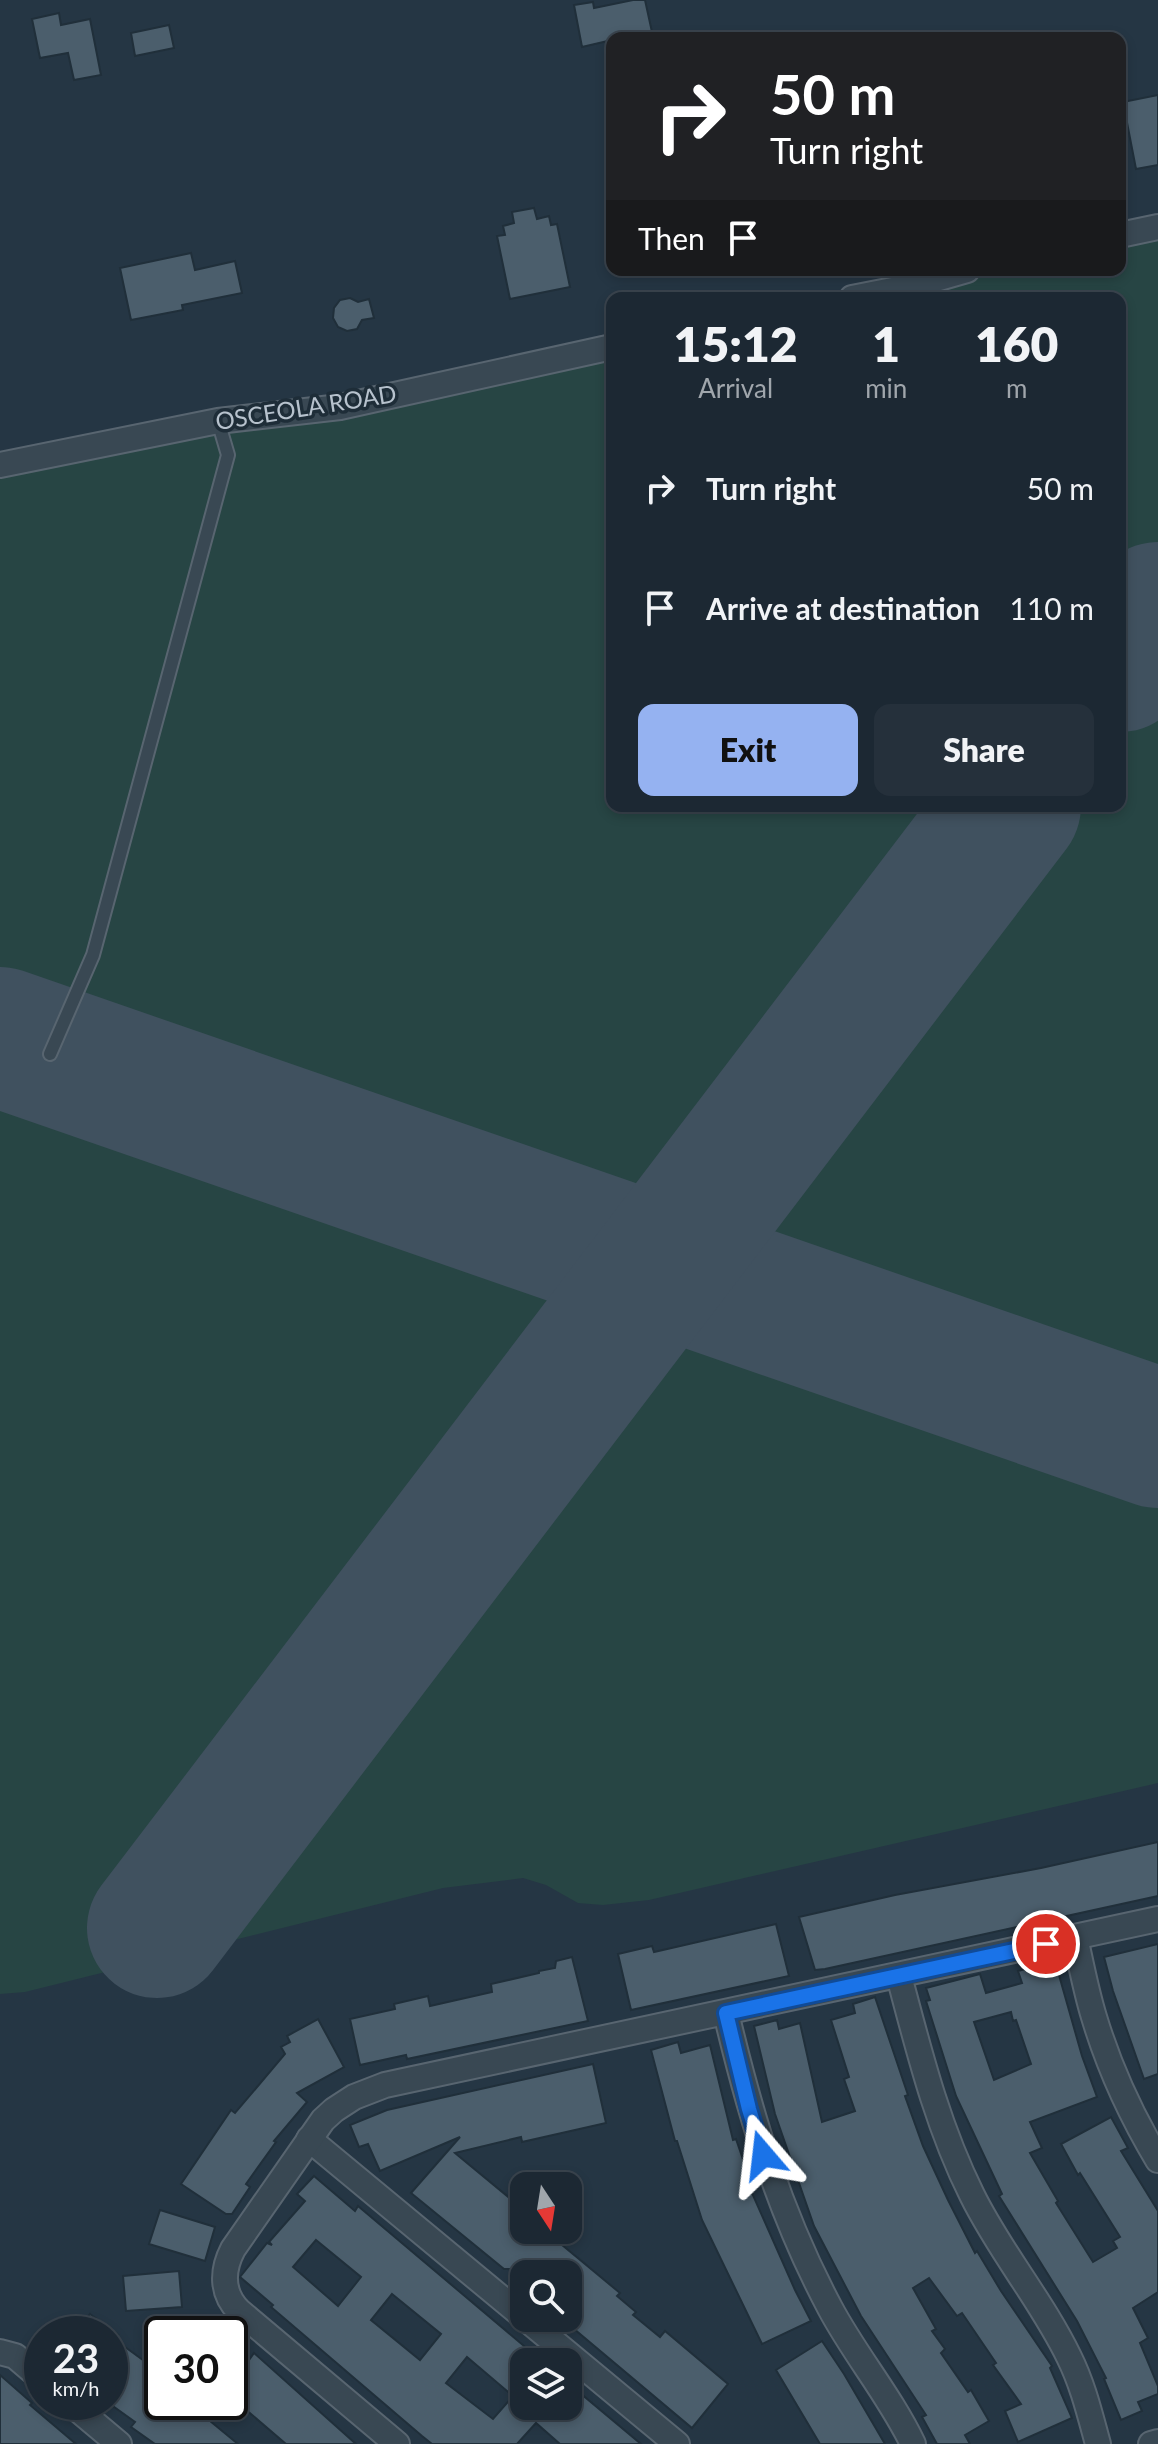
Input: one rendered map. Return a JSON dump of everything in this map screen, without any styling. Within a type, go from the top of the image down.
[{"type":"street","points":[[1126,234],[1158,227]]},
{"type":"street","points":[[883,292],[946,276]]},
{"type":"street","name":"OSCEOLA ROAD","points":[[0,465],[218,421],[340,407],[606,348]]},
{"type":"street","points":[[397,2444],[239,2311],[227,2292],[225,2274],[229,2256],[309,2139],[334,2110],[354,2097],[385,2085],[1158,1919]]},
{"type":"street","points":[[1075,1937],[1093,2015],[1107,2057],[1158,2160]]},
{"type":"street","points":[[899,1976],[929,2092],[954,2155],[993,2234],[1069,2356],[1098,2444]]},
{"type":"street","points":[[726,2013],[763,2155],[803,2253],[850,2343],[913,2444]]},
{"type":"street","points":[[309,2139],[510,2306]]},
{"type":"street","points":[[541,2332],[677,2444]]},
{"type":"street","points":[[5,2351],[24,2365]]},
{"type":"street","points":[[90,2420],[119,2444]]},
{"type":"street","points":[[1151,2444],[1158,2442]]},
{"type":"lane","points":[[50,1054],[93,955],[228,455],[218,421]]},
{"type":"green space","points":[[1158,236],[1158,1783],[649,1900],[603,1905],[578,1903],[546,1885],[523,1878],[443,1888],[25,1992],[0,1994],[0,475],[606,353],[606,812],[1126,812],[1126,292],[909,292],[969,276],[1126,276],[1126,242]]},
{"type":"building","points":[[645,0],[652,32],[606,32],[606,41],[582,47],[574,5],[593,2],[594,8]]},
{"type":"building","points":[[59,13],[61,25],[90,19],[101,75],[74,80],[68,53],[40,58],[32,19]]},
{"type":"building","points":[[169,25],[174,48],[135,56],[131,33]]},
{"type":"building","points":[[1158,95],[1158,165],[1136,169],[1126,101]]},
{"type":"building","points":[[534,208],[537,219],[549,216],[551,225],[557,224],[570,287],[510,299],[497,236],[505,235],[503,226],[514,223],[512,212]]},
{"type":"building","points":[[191,253],[195,270],[235,261],[242,293],[182,305],[183,310],[131,320],[120,268]]},
{"type":"building","points":[[350,298],[358,302],[369,299],[374,318],[362,320],[357,329],[347,331],[338,327],[333,318],[334,308],[340,300]]},
{"type":"building","points":[[1158,1842],[1158,1896],[825,1969],[815,1970],[799,1917],[895,1895]]},
{"type":"building","points":[[776,1924],[789,1976],[631,2010],[618,1954],[652,1946],[654,1952]]},
{"type":"building","points":[[1158,1944],[1158,2074],[1144,2079],[1104,1957]]},
{"type":"building","points":[[572,1957],[588,2021],[407,2059],[406,2055],[360,2065],[350,2019],[395,2009],[394,2004],[428,1996],[430,2006],[492,1992],[491,1984],[555,1968],[556,1961]]},
{"type":"building","points":[[1055,1961],[1097,2097],[1030,2122],[1042,2148],[1030,2153],[1058,2201],[1056,2203],[1093,2262],[1117,2248],[1113,2241],[1120,2237],[1061,2144],[1111,2117],[1128,2148],[1121,2151],[1158,2211],[1158,2292],[1133,2308],[1148,2338],[1140,2343],[1158,2386],[1158,2394],[1138,2402],[1142,2411],[1121,2420],[1106,2378],[1077,2321],[999,2196],[1002,2194],[956,2096],[926,2001],[930,2000],[926,1988],[980,1974],[986,1993],[1022,1983],[1018,1971]],"holes":[[[1011,2012],[1013,2021],[1016,2020],[1031,2064],[994,2080],[974,2022]]]},
{"type":"building","points":[[875,1997],[908,2095],[905,2096],[923,2146],[948,2200],[975,2253],[977,2251],[1052,2366],[1050,2368],[1072,2418],[1018,2442],[1005,2411],[1021,2404],[962,2313],[957,2316],[929,2278],[913,2288],[936,2329],[932,2331],[945,2349],[941,2353],[968,2392],[971,2390],[989,2421],[965,2435],[970,2444],[937,2444],[922,2417],[926,2415],[861,2316],[814,2226],[775,2114],[754,2026],[777,2020],[779,2029],[800,2023],[822,2122],[855,2111],[844,2079],[849,2077],[831,2020],[855,2013],[853,2004]]},
{"type":"building","points":[[318,2019],[344,2067],[297,2093],[307,2102],[274,2141],[246,2184],[250,2187],[232,2214],[226,2214],[181,2184],[231,2110],[235,2113],[285,2054],[281,2047],[290,2042],[287,2036]]},
{"type":"building","points":[[678,2042],[681,2053],[710,2045],[733,2140],[736,2139],[748,2174],[744,2175],[811,2321],[762,2344],[702,2220],[675,2141],[651,2050]]},
{"type":"building","points":[[593,2064],[606,2123],[522,2142],[521,2137],[455,2153],[510,2198],[510,2244],[561,2244],[580,2260],[510,2260],[510,2269],[504,2269],[411,2193],[460,2137],[380,2171],[368,2144],[359,2147],[350,2125],[387,2110]]},
{"type":"building","points":[[314,2176],[355,2211],[358,2206],[526,2348],[510,2348],[510,2393],[467,2357],[446,2383],[493,2419],[510,2399],[510,2420],[582,2420],[582,2395],[641,2444],[560,2444],[536,2423],[517,2444],[432,2444],[240,2277],[267,2243],[272,2245],[269,2242],[305,2201],[297,2194]],"holes":[[[316,2240],[361,2277],[338,2306],[293,2267]],[[392,2294],[441,2334],[420,2360],[371,2320]]]},
{"type":"building","points":[[160,2210],[215,2227],[205,2261],[149,2244]]},
{"type":"building","points":[[582,2262],[620,2293],[617,2296],[636,2312],[633,2315],[660,2337],[665,2331],[728,2384],[692,2428],[578,2332],[582,2332]]},
{"type":"building","points":[[179,2271],[182,2307],[126,2311],[123,2276]]},
{"type":"building","points":[[822,2341],[885,2444],[820,2444],[776,2370]]},
{"type":"building","points":[[128,2349],[144,2361],[144,2420],[209,2420],[238,2444],[155,2444],[131,2427],[135,2422],[128,2417]]},
{"type":"building","points":[[254,2353],[356,2444],[286,2444],[248,2411],[248,2359]]},
{"type":"building","points":[[0,2375],[24,2396],[24,2420],[48,2420],[76,2444],[0,2444]]},
{"type":"runway","points":[[1126,654],[1158,612]]},
{"type":"runway","points":[[157,1928],[1006,812]]},
{"type":"runway","points":[[0,1037],[1158,1438]]},
{"type":"route","points":[[763,2155],[726,2013],[1046,1944]]}]
